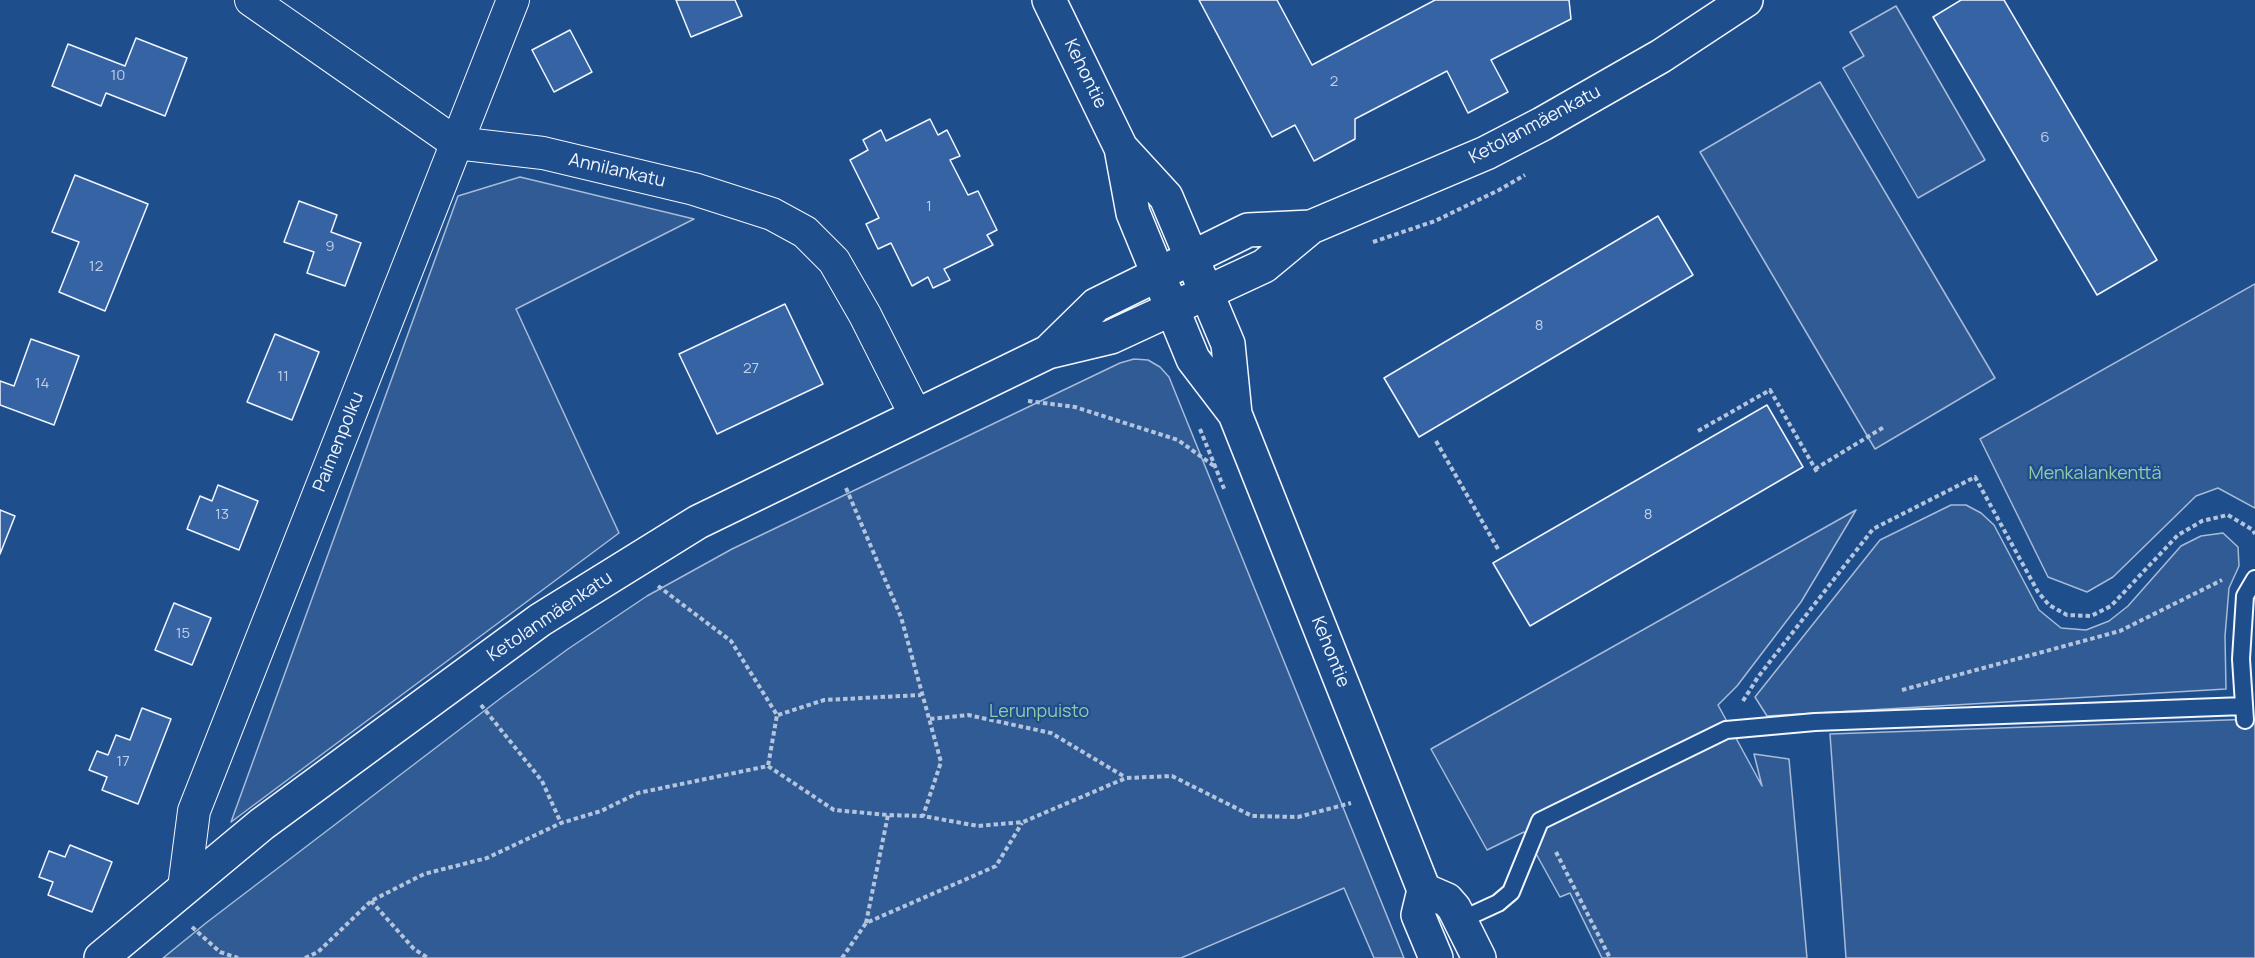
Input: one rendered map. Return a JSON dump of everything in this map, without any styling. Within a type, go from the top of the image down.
[{"type":"main road","name":"Kehontie","points":[[1049,0],[1121,148],[1133,213],[1193,359],[1235,414],[1424,890]]},
{"type":"main road","name":"Ketolanmäenkatu","points":[[101,958],[262,824],[540,620],[698,522],[1048,352],[1111,337],[1264,266],[1311,227],[1486,153],[1542,124],[1661,56],[1746,0]]},
{"type":"main road","name":"Kehontie","points":[[1121,148],[1166,197],[1228,344],[1235,414]]},
{"type":"main road","name":"Ketolanmäenkatu","points":[[1048,352],[1096,305],[1248,230],[1311,227]]},
{"type":"main road","points":[[1436,958],[1418,915],[1424,890],[1447,900],[1461,920],[1479,958]]},
{"type":"street","name":"Annilankatu","points":[[251,0],[456,143],[543,153],[694,189],[772,214],[805,232],[834,261],[865,315],[916,416]]},
{"type":"street","name":"Paimenpolku","points":[[184,888],[194,811],[513,0]]},
{"type":"lane","points":[[1461,920],[1498,903],[1511,892],[1540,821],[1726,730],[1815,722],[2244,713],[2241,659],[2245,596],[2255,579]]},
{"type":"path","points":[[1698,431],[1770,390],[1816,471],[1884,427]]},
{"type":"path","points":[[1023,401],[1075,407],[1167,436],[1178,440],[1215,466]]},
{"type":"path","points":[[1436,441],[1498,549]]},
{"type":"path","points":[[1726,730],[1758,677],[1873,529],[1976,477],[2038,592],[2049,605],[2067,615],[2091,616],[2111,606],[2178,535],[2202,521],[2228,515],[2253,530],[2255,534]]},
{"type":"path","points":[[844,484],[901,616],[941,762],[924,816]]},
{"type":"path","points":[[650,579],[730,641],[777,715],[768,766]]},
{"type":"path","points":[[1900,691],[2120,631],[2224,579]]},
{"type":"path","points":[[777,715],[824,700],[921,695]]},
{"type":"path","points":[[477,700],[542,781],[561,823]]},
{"type":"path","points":[[930,719],[968,716],[1052,733],[1126,778]]},
{"type":"path","points":[[305,958],[318,952],[371,901],[424,874],[487,858],[561,823],[601,811],[638,793],[768,766],[834,810],[924,816],[978,826],[1023,822],[1126,778],[1172,776],[1252,816],[1298,817],[1352,803]]},
{"type":"path","points":[[842,958],[866,923],[888,815]]},
{"type":"path","points":[[1540,821],[1610,958]]},
{"type":"path","points":[[866,923],[996,866],[1023,822]]},
{"type":"path","points":[[371,901],[414,949],[428,958]]},
{"type":"path","points":[[186,923],[220,952],[238,958]]},
{"type":"shaded area","points":[[1896,6],[1985,160],[1918,198],[1843,68],[1864,56],[1850,32]]},
{"type":"shaded area","points":[[1820,82],[1995,378],[1875,449],[1700,152]]},
{"type":"shaded area","points":[[520,177],[694,219],[516,309],[619,533],[231,822],[458,196]]},
{"type":"shaded area","name":"Menkalankenttä","points":[[2255,284],[2255,508],[2218,488],[2196,496],[2113,577],[2087,592],[2048,577],[1980,439]]},
{"type":"shaded area","name":"Lerunpuisto","points":[[1134,359],[1148,360],[1160,367],[1169,377],[1404,958],[1374,958],[1344,888],[1181,958],[163,958],[501,698],[647,596],[732,549],[1120,363]]},
{"type":"shaded area","points":[[1951,505],[1966,505],[1981,513],[1994,525],[2039,610],[2061,628],[2086,630],[2109,621],[2128,606],[2181,546],[2201,536],[2223,533],[2238,547],[2239,566],[2229,588],[2225,636],[2226,689],[1767,716],[1755,697],[1880,540]]},
{"type":"shaded area","points":[[1856,510],[1801,602],[1737,686],[1718,705],[1762,786],[1754,754],[1789,759],[1807,958],[1602,958],[1570,893],[1560,897],[1524,832],[1487,850],[1431,749]]},
{"type":"shaded area","points":[[2255,719],[2255,958],[1846,958],[1830,734]]},
{"type":"building","points":[[676,0],[735,0],[742,16],[691,37]]},
{"type":"building","points":[[1199,0],[1277,0],[1312,65],[1435,0],[1569,0],[1571,19],[1491,60],[1508,92],[1468,113],[1447,71],[1355,119],[1355,139],[1314,161],[1295,125],[1272,137]]},
{"type":"building","points":[[1961,0],[2004,0],[2157,260],[2097,295],[1933,17]]},
{"type":"building","points":[[570,30],[592,72],[554,92],[532,50]]},
{"type":"building","points":[[136,38],[187,58],[165,116],[106,93],[101,106],[52,86],[68,44],[125,66]]},
{"type":"building","points":[[930,119],[938,135],[947,130],[960,156],[950,160],[968,195],[978,191],[997,230],[987,235],[993,245],[944,269],[950,280],[933,288],[928,277],[912,286],[891,243],[878,249],[866,224],[879,218],[850,160],[868,150],[863,140],[881,130],[886,141]]},
{"type":"building","points":[[75,175],[148,204],[105,311],[59,292],[79,242],[52,232]]},
{"type":"building","points":[[299,201],[337,215],[331,232],[361,243],[345,286],[307,273],[314,252],[284,242]]},
{"type":"building","points":[[1658,216],[1693,275],[1419,437],[1384,378]]},
{"type":"building","points":[[785,304],[823,384],[717,434],[679,354]]},
{"type":"building","points":[[275,334],[319,352],[292,420],[247,402]]},
{"type":"building","points":[[31,339],[79,356],[54,425],[0,405],[0,381],[14,386]]},
{"type":"building","points":[[1767,405],[1803,467],[1530,626],[1493,563]]},
{"type":"building","points":[[218,485],[258,501],[239,550],[187,529],[200,496],[212,501]]},
{"type":"building","points":[[0,510],[15,516],[0,554]]},
{"type":"building","points":[[174,603],[211,618],[192,665],[155,650]]},
{"type":"building","points":[[142,708],[171,719],[138,804],[102,790],[107,777],[89,770],[97,751],[108,755],[116,735],[130,740]]},
{"type":"building","points":[[70,845],[112,862],[92,912],[48,895],[53,882],[39,877],[49,851],[65,857]]}]
